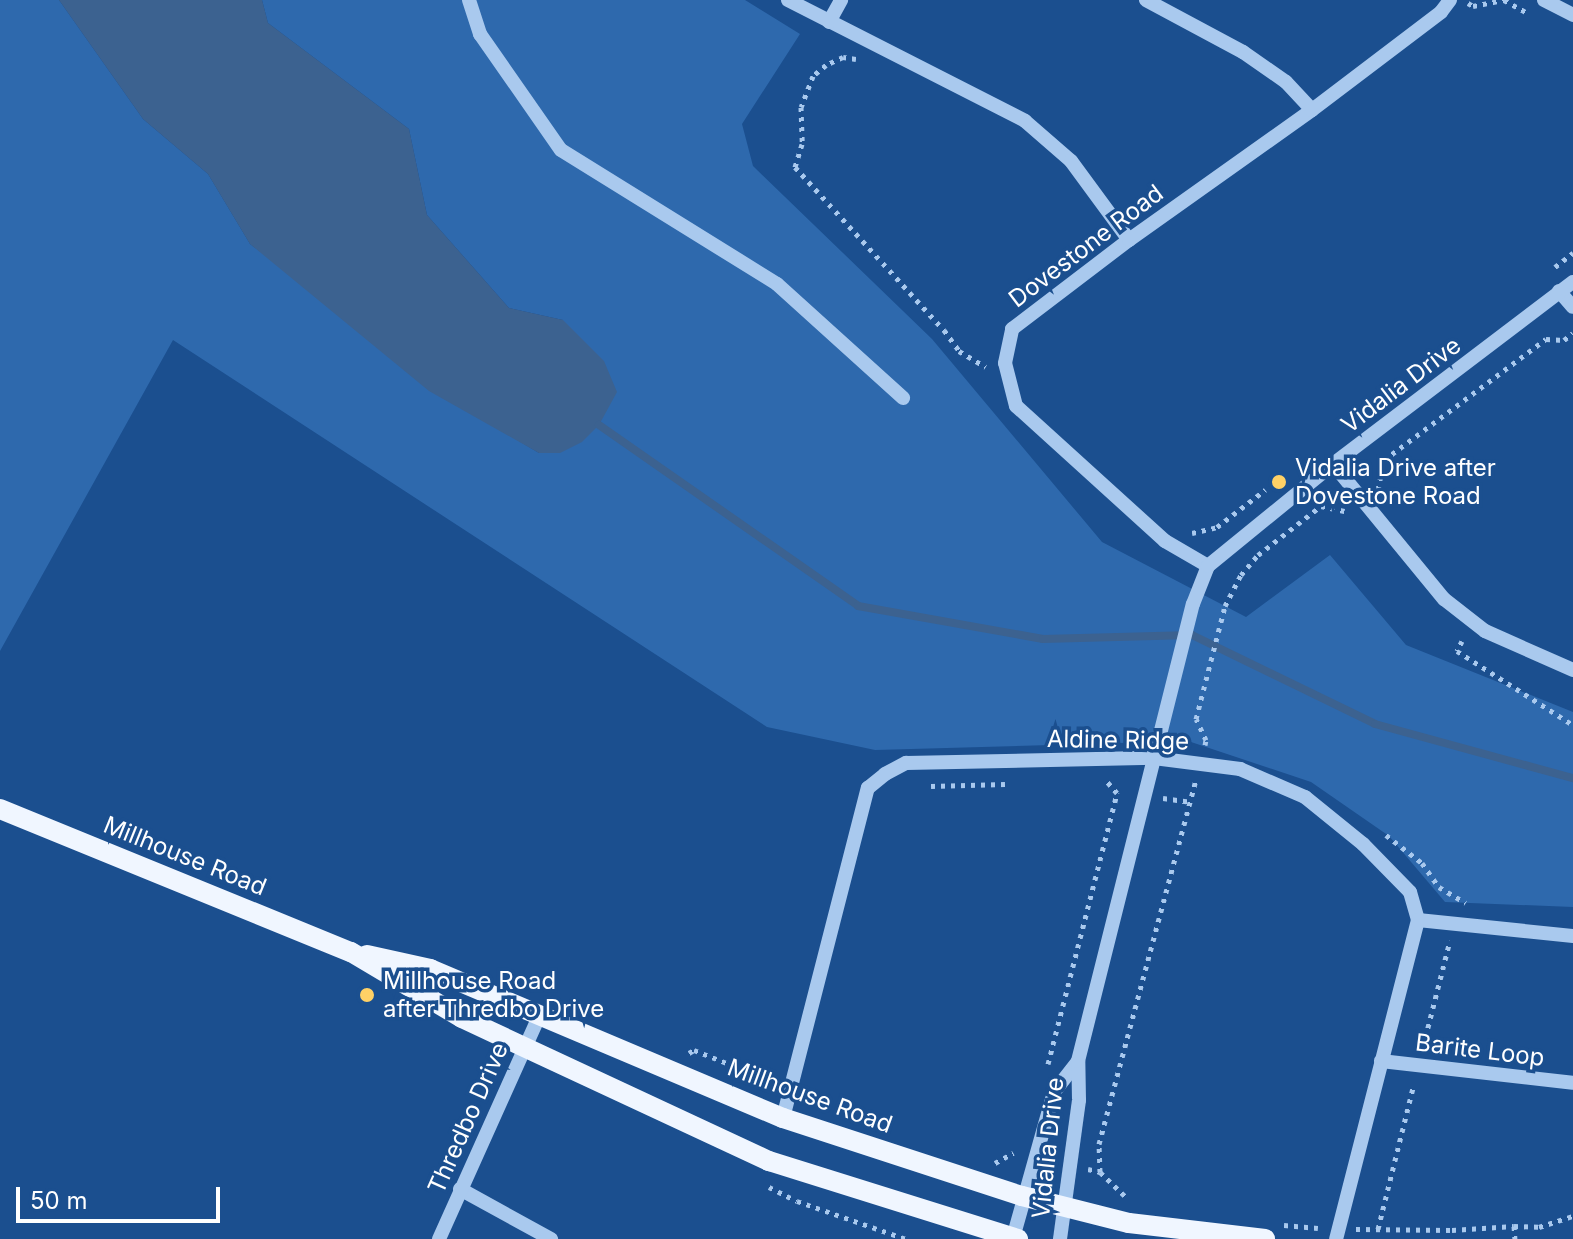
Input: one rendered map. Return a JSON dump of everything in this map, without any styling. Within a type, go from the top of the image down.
[{"type":"main road","name":"Millhouse Road","points":[[0,809],[351,952],[433,1002],[769,1161],[1015,1238]]},
{"type":"main road","name":"Millhouse Road","points":[[351,952],[430,969],[783,1118],[1022,1196],[1129,1223],[1272,1232]]},
{"type":"street","points":[[469,0],[480,34],[561,150],[777,284],[903,398]]},
{"type":"street","points":[[788,0],[1025,121],[1071,161],[1129,240]]},
{"type":"street","points":[[829,22],[841,0]]},
{"type":"street","points":[[1146,0],[1243,52],[1286,82],[1312,110]]},
{"type":"street","name":"Dovestone Road","points":[[1208,566],[1165,541],[1016,406],[1005,363],[1012,329],[1129,240],[1312,110],[1441,12],[1450,0]]},
{"type":"street","points":[[1544,0],[1573,15]]},
{"type":"street","name":"Vidalia Drive","points":[[1060,1239],[1079,1100],[1078,1061],[1193,604],[1208,566],[1333,464],[1573,282]]},
{"type":"street","points":[[1559,291],[1573,307]]},
{"type":"street","points":[[1333,464],[1444,599],[1485,631],[1573,670]]},
{"type":"street","name":"Aldine Ridge","points":[[783,1118],[868,788],[906,763],[1154,758],[1240,769],[1305,797],[1363,844],[1410,892],[1418,920]]},
{"type":"street","points":[[1337,1234],[1418,920],[1573,936]]},
{"type":"street","name":"Thredbo Drive","points":[[439,1239],[539,1016]]},
{"type":"street","name":"Vidalia Drive","points":[[1015,1238],[1022,1196],[1054,1092],[1078,1061]]},
{"type":"street","name":"Barite Loop","points":[[1381,1061],[1573,1083]]},
{"type":"street","points":[[460,1189],[551,1239]]},
{"type":"path","points":[[1464,0],[1473,6],[1504,0],[1532,16]]},
{"type":"path","points":[[1100,1172],[1099,1144],[1206,740],[1196,719],[1225,606],[1241,575],[1258,555],[1321,506],[1350,512],[1381,488],[1384,460],[1546,339],[1564,340],[1573,333]]},
{"type":"path","points":[[1462,641],[1457,651],[1573,725]]},
{"type":"path","points":[[1045,1079],[1117,793],[1111,783],[1098,775]]},
{"type":"path","points":[[918,786],[1020,782]]},
{"type":"path","points":[[682,1057],[694,1050],[810,1092],[814,1077]]},
{"type":"path","points":[[1020,1145],[1013,1153],[1034,1158]]},
{"type":"path","points":[[1070,1165],[1100,1172],[1125,1197],[1140,1200]]},
{"type":"path","points":[[1272,1232],[1337,1234],[1539,1227],[1573,1216]]},
{"type":"path","points":[[1514,1226],[1515,1239]]},
{"type":"shaded area","points":[[0,0],[59,0],[143,119],[208,174],[250,244],[509,435],[539,453],[563,320],[509,308],[427,215],[409,129],[268,23],[262,0],[745,0],[800,34],[742,124],[753,166],[932,339],[1102,542],[1246,617],[1330,555],[1406,645],[1573,712],[1573,907],[1445,902],[1389,836],[1311,782],[1188,741],[875,750],[767,727],[173,340],[0,651]]},
{"type":"shaded area","points":[[59,0],[262,0],[268,23],[409,129],[427,215],[509,308],[563,320],[604,361],[617,392],[599,425],[582,442],[560,453],[539,453],[429,391],[250,244],[208,174],[143,119]]},
{"type":"waterway","points":[[599,425],[858,606],[1043,639],[1192,635],[1375,724],[1573,778]]},
{"type":"place","name":"Vidalia Drive after Dovestone Road","points":[[1279,482]]},
{"type":"place","name":"Millhouse Road after Thredbo Drive","points":[[367,995]]}]
